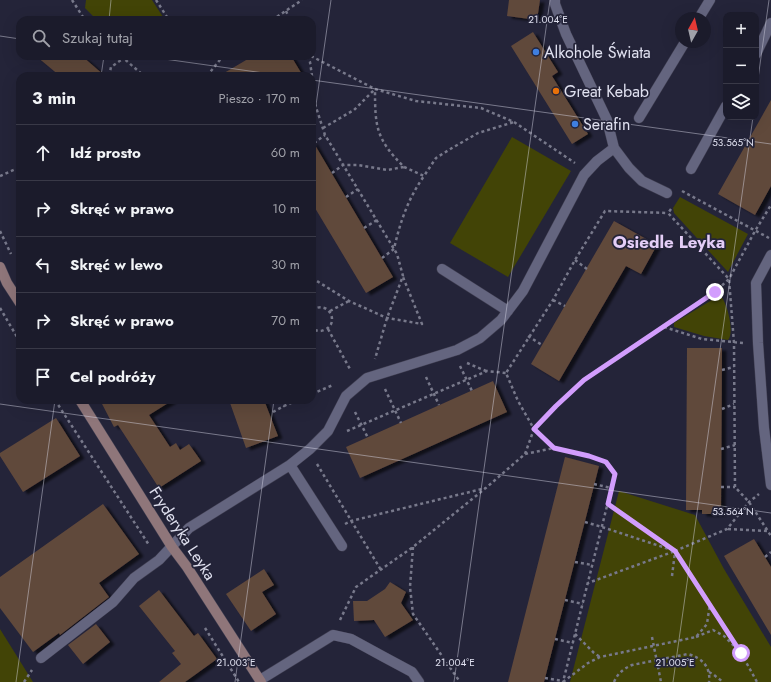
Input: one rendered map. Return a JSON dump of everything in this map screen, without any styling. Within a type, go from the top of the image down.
[{"type":"street","points":[[0,267],[7,283],[16,297]]},
{"type":"street","name":"Fryderyka Leyka","points":[[83,404],[172,547],[187,567],[260,681]]},
{"type":"lane","points":[[555,0],[555,4],[566,34],[607,120],[614,148],[629,168],[642,181],[667,193]]},
{"type":"lane","points":[[703,12],[710,0]]},
{"type":"lane","points":[[759,48],[771,22]]},
{"type":"lane","points":[[639,118],[681,48]]},
{"type":"lane","points":[[691,169],[723,111]]},
{"type":"lane","points":[[41,658],[113,602],[134,578],[159,560],[189,528],[290,464],[310,449],[328,431],[346,396],[367,378],[457,350],[480,338],[502,320],[523,291],[584,175],[597,161],[614,148]]},
{"type":"lane","points":[[771,255],[756,283],[758,343],[763,412],[771,485]]},
{"type":"lane","points":[[442,269],[508,311]]},
{"type":"lane","points":[[290,464],[342,546]]},
{"type":"lane","points":[[260,681],[333,635],[351,639],[412,672],[419,682]]},
{"type":"path","points":[[72,0],[82,16]]},
{"type":"path","points":[[156,0],[167,16]]},
{"type":"path","points":[[278,16],[302,0]]},
{"type":"path","points":[[286,11],[288,16]]},
{"type":"path","points":[[316,59],[375,89],[416,101],[481,108],[514,122],[588,171]]},
{"type":"path","points":[[110,72],[111,67],[119,60]]},
{"type":"path","points":[[125,60],[139,72]]},
{"type":"path","points":[[210,72],[220,60]]},
{"type":"path","points":[[309,60],[311,72]]},
{"type":"path","points":[[323,128],[354,110],[375,89]]},
{"type":"path","points":[[375,89],[375,113],[379,136],[390,153],[404,167],[424,176]]},
{"type":"path","points":[[316,109],[325,135],[397,254],[403,276],[422,324],[387,318],[349,301],[316,280]]},
{"type":"path","points":[[382,258],[394,249],[405,210],[414,191],[436,158],[478,133],[514,122]]},
{"type":"path","points":[[316,142],[325,135]]},
{"type":"path","points":[[332,174],[343,165],[358,165],[387,170],[404,167]]},
{"type":"path","points":[[0,176],[16,169]]},
{"type":"path","points":[[346,197],[358,189]]},
{"type":"path","points":[[678,196],[682,191],[755,232],[771,239]]},
{"type":"path","points":[[333,635],[356,587],[413,547],[525,454],[534,429],[584,380],[715,292],[729,279],[771,205]]},
{"type":"path","points":[[668,213],[672,208]]},
{"type":"path","points":[[506,373],[528,336],[553,300],[605,211],[668,213],[729,279],[734,343],[735,487],[749,502],[771,536]]},
{"type":"path","points":[[364,228],[377,220]]},
{"type":"path","points":[[0,231],[14,260]]},
{"type":"path","points":[[575,260],[587,269]]},
{"type":"path","points":[[374,362],[387,318],[403,276]]},
{"type":"path","points":[[553,300],[565,306]]},
{"type":"path","points":[[330,311],[349,301]]},
{"type":"path","points":[[316,308],[319,306],[325,308],[330,311],[332,317],[332,323],[328,329],[316,331]]},
{"type":"path","points":[[0,308],[16,335]]},
{"type":"path","points":[[663,327],[702,339],[734,343]]},
{"type":"path","points":[[328,329],[354,376]]},
{"type":"path","points":[[528,336],[542,345]]},
{"type":"path","points":[[462,361],[486,371],[506,373]]},
{"type":"path","points":[[420,362],[439,406]]},
{"type":"path","points":[[722,370],[734,367]]},
{"type":"path","points":[[343,432],[486,371]]},
{"type":"path","points":[[506,373],[518,401],[534,429],[554,448]]},
{"type":"path","points":[[378,374],[401,423]]},
{"type":"path","points":[[466,380],[472,391]]},
{"type":"path","points":[[316,392],[340,382]]},
{"type":"path","points":[[346,396],[368,438]]},
{"type":"path","points":[[58,404],[159,560]]},
{"type":"path","points":[[273,412],[289,404]]},
{"type":"path","points":[[722,409],[734,404]]},
{"type":"path","points":[[721,449],[735,445]]},
{"type":"path","points":[[525,454],[554,448],[589,456],[606,462],[615,474],[563,682]]},
{"type":"path","points":[[315,462],[381,570]]},
{"type":"path","points":[[594,484],[612,488]]},
{"type":"path","points":[[727,529],[749,502],[771,485]]},
{"type":"path","points":[[332,530],[352,521],[487,487]]},
{"type":"path","points":[[721,488],[735,487]]},
{"type":"path","points":[[608,504],[675,551],[710,603],[757,682]]},
{"type":"path","points":[[585,522],[675,551]]},
{"type":"path","points":[[588,584],[675,551],[727,529],[767,531]]},
{"type":"path","points":[[413,547],[410,587],[413,614],[460,682]]},
{"type":"path","points":[[672,576],[675,551]]},
{"type":"path","points":[[765,557],[771,552]]},
{"type":"path","points":[[575,562],[592,566]]},
{"type":"path","points":[[565,600],[582,604]]},
{"type":"path","points":[[696,637],[707,624],[710,603]]},
{"type":"path","points":[[563,682],[588,662],[600,657],[696,637],[713,630],[724,636],[741,653]]},
{"type":"path","points":[[575,634],[600,657]]},
{"type":"path","points":[[652,637],[661,682]]},
{"type":"path","points":[[555,639],[573,643]]},
{"type":"path","points":[[614,682],[618,674],[624,668],[688,654],[696,657],[708,668],[709,682]]},
{"type":"path","points":[[709,672],[723,682]]},
{"type":"path","points":[[545,678],[563,682]]},
{"type":"shaded area","points":[[86,0],[152,0],[162,16],[93,16],[85,8]]},
{"type":"shaded area","points":[[512,137],[571,171],[508,277],[450,243]]},
{"type":"shaded area","points":[[680,197],[748,234],[728,272],[674,213],[673,208]]},
{"type":"shaded area","points":[[720,295],[723,299],[729,317],[731,331],[728,340],[704,336],[674,327],[674,323]]},
{"type":"shaded area","points":[[619,491],[695,515],[724,569],[771,647],[771,682],[570,682]]},
{"type":"shaded area","points":[[0,629],[33,682],[0,682]]},
{"type":"building","points":[[509,0],[540,0],[537,20],[507,16]]},
{"type":"building","points":[[533,32],[558,72],[552,76],[588,134],[572,144],[511,46]]},
{"type":"building","points":[[41,60],[87,60],[100,72],[55,72]]},
{"type":"building","points":[[246,60],[293,60],[301,72],[226,72]]},
{"type":"building","points":[[771,100],[771,186],[755,215],[718,194]]},
{"type":"building","points":[[316,147],[393,277],[366,293],[316,210]]},
{"type":"building","points":[[614,221],[657,245],[641,274],[626,266],[559,381],[531,364]]},
{"type":"building","points":[[687,348],[722,348],[721,514],[702,514],[702,510],[686,510]]},
{"type":"building","points":[[493,381],[507,412],[360,478],[346,447]]},
{"type":"building","points":[[102,404],[167,404],[149,415],[170,447],[176,443],[180,450],[189,444],[201,461],[159,488],[118,425],[114,427]]},
{"type":"building","points":[[230,404],[266,404],[278,436],[246,448]]},
{"type":"building","points":[[56,418],[80,456],[23,492],[0,456],[0,453]]},
{"type":"building","points":[[565,457],[599,466],[544,682],[508,682]]},
{"type":"building","points":[[103,504],[139,554],[99,583],[109,597],[60,635],[59,633],[33,652],[0,608],[0,577]]},
{"type":"building","points":[[754,539],[771,567],[771,635],[724,556]]},
{"type":"building","points":[[264,569],[274,585],[262,592],[276,614],[251,631],[226,594]]},
{"type":"building","points":[[390,582],[406,592],[401,603],[413,620],[385,637],[374,620],[354,621],[353,601],[367,601],[385,589]]},
{"type":"building","points":[[159,590],[194,636],[198,633],[217,659],[185,682],[159,682],[181,664],[172,653],[175,651],[139,606]]},
{"type":"building","points":[[96,624],[110,642],[83,664],[68,645]]},
{"type":"place","name":"Alkohole Świata","points":[[536,52]]},
{"type":"place","name":"Great Kebab","points":[[556,91]]},
{"type":"place","name":"Serafin","points":[[575,124]]},
{"type":"district","name":"Osiedle Leyka","points":[[669,242]]},
{"type":"route","points":[[715,292],[584,380],[534,429],[554,448],[589,456],[606,462],[615,474],[608,504],[675,551],[741,653]]}]
